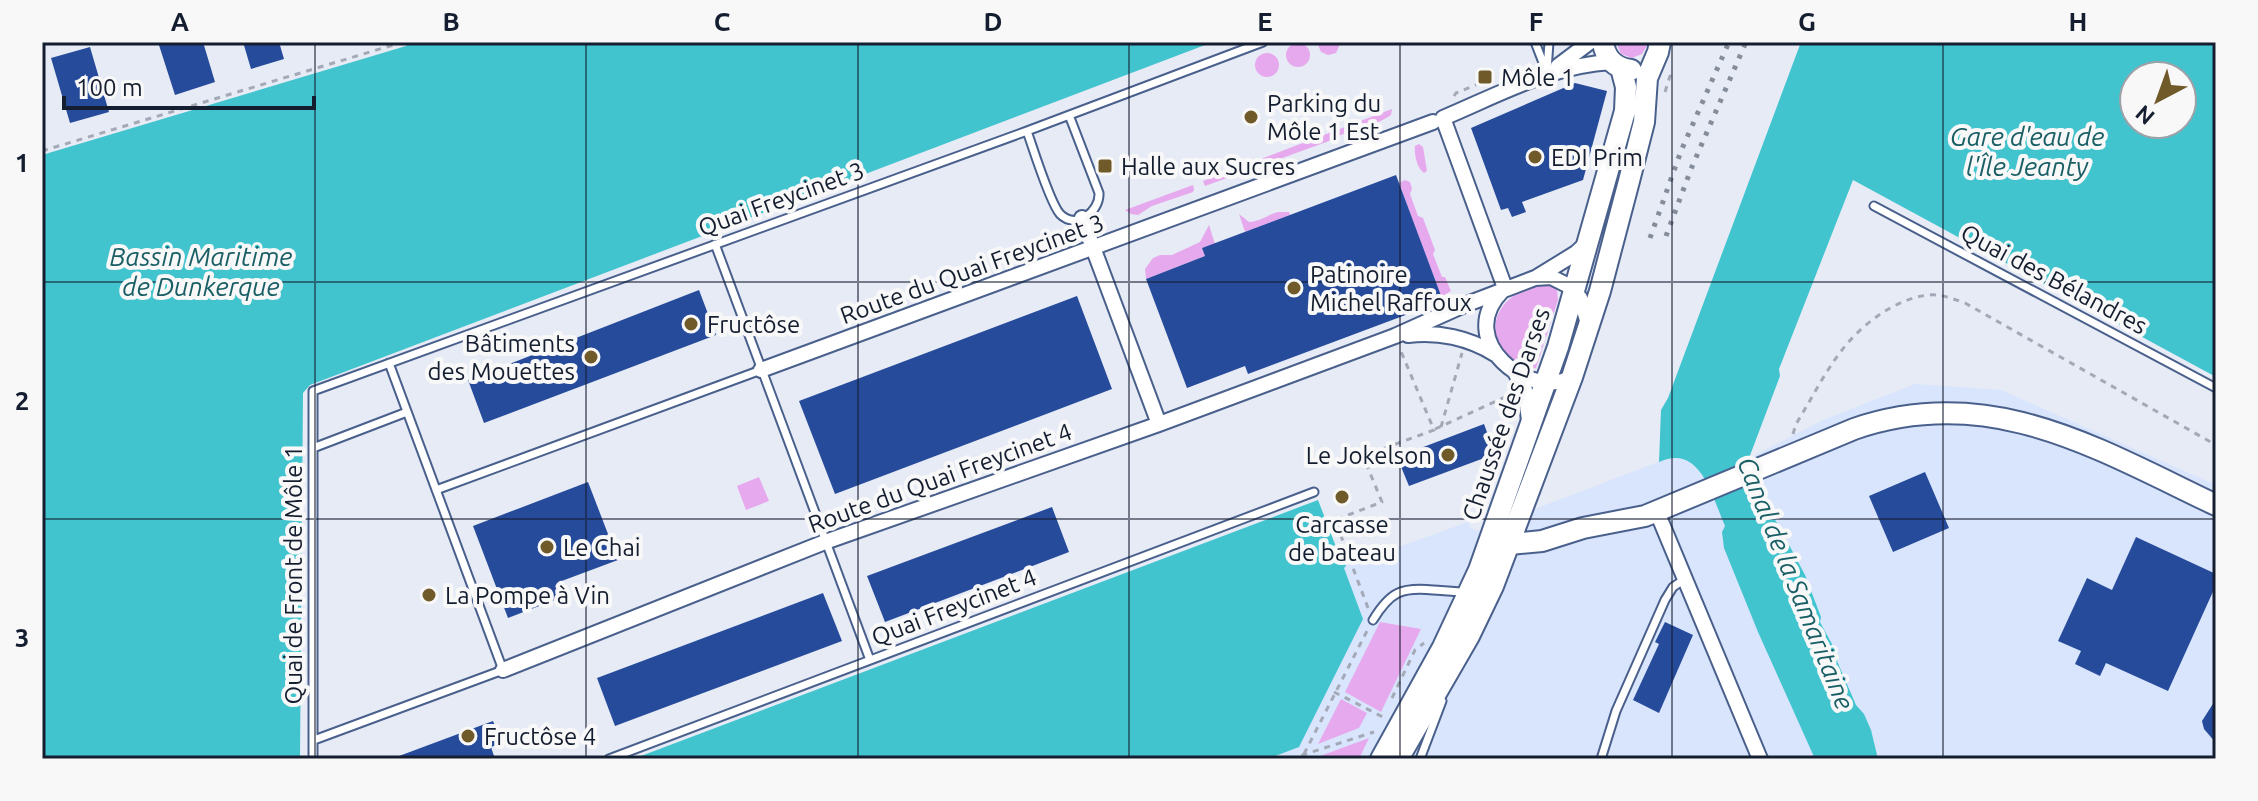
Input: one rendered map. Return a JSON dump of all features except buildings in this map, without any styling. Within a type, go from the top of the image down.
[{"type":"main road","name":"Chaussée des Darses","points":[[1381,759],[1469,593],[1546,382],[1575,291],[1625,111],[1626,87],[1616,65],[1606,55],[1603,42]]},
{"type":"main road","name":"Chaussée des Darses","points":[[1398,759],[1469,636],[1493,586],[1572,377],[1589,326],[1642,129],[1647,78],[1658,50]]},
{"type":"main road","points":[[1616,65],[1636,70],[1647,66],[1658,50]]},
{"type":"main road","points":[[1510,544],[1542,541],[1583,528],[1635,519],[1854,429],[1881,420],[1916,415],[1977,414],[2019,421],[2066,435],[2216,505]]},
{"type":"street","name":"Route du Quai Freycinet 3","points":[[1547,73],[1590,42]]},
{"type":"street","name":"Route du Quai Freycinet 3","points":[[761,370],[1438,120],[1547,73],[1589,64],[1616,65]]},
{"type":"street","points":[[1438,120],[1505,288]]},
{"type":"street","points":[[1082,218],[1159,424]]},
{"type":"street","points":[[1535,278],[1576,253],[1589,241]]},
{"type":"street","points":[[1572,377],[1560,382],[1546,382],[1512,368],[1496,355],[1488,342],[1485,324],[1489,308],[1505,288],[1546,276],[1575,291],[1583,303],[1589,326]]},
{"type":"street","name":"Route du Quai Freycinet 4","points":[[503,670],[825,542],[1159,424],[1395,336],[1505,288]]},
{"type":"street","name":"Route du Quai Freycinet 4","points":[[1395,336],[1433,335],[1465,340],[1496,355]]},
{"type":"street","points":[[1512,368],[1525,390],[1529,430]]},
{"type":"street","points":[[1657,512],[1760,759]]},
{"type":"lane","name":"Quai Freycinet 3","points":[[313,391],[1263,42]]},
{"type":"lane","points":[[1535,42],[1547,73]]},
{"type":"lane","points":[[1547,73],[1549,42]]},
{"type":"lane","points":[[1027,131],[1057,209],[1068,219],[1082,218],[1096,209],[1099,193],[1069,115]]},
{"type":"lane","name":"Quai des Bélandres","points":[[1874,206],[2216,388]]},
{"type":"lane","points":[[715,244],[870,660]]},
{"type":"lane","points":[[314,740],[503,670],[389,363]]},
{"type":"lane","name":"Route du Quai Freycinet 3","points":[[436,490],[761,370]]},
{"type":"lane","name":"Quai de Front de Môle 1","points":[[313,391],[313,759]]},
{"type":"lane","points":[[313,448],[407,412]]},
{"type":"lane","name":"Quai Freycinet 4","points":[[609,759],[1314,492]]},
{"type":"lane","points":[[1601,759],[1616,711],[1665,600],[1673,587],[1685,579]]},
{"type":"lane","points":[[1373,620],[1388,599],[1402,591],[1422,589],[1469,593]]},
{"type":"lane","name":"Chaussée des Darses","points":[[1420,759],[1469,636]]},
{"type":"path","points":[[42,151],[403,42]]},
{"type":"path","points":[[1787,456],[1796,424],[1841,351],[1855,335],[1895,306],[1930,295],[1947,296],[1965,303],[2216,445]]},
{"type":"path","points":[[1395,336],[1434,430]]},
{"type":"path","points":[[1441,427],[1465,340]]},
{"type":"path","points":[[1304,754],[1373,620],[1335,520],[1382,502],[1363,456],[1434,430],[1515,393]]},
{"type":"path","points":[[1334,692],[1383,717]]},
{"type":"path","points":[[1290,759],[1376,731]]},
{"type":"shaded area","points":[[1317,42],[1341,42],[1336,53],[1328,55],[1321,52]]},
{"type":"shaded area","points":[[1616,42],[1648,44],[1642,54],[1632,58],[1621,54]]},
{"type":"shaded area","points":[[1298,43],[1307,46],[1310,55],[1307,64],[1298,67],[1289,64],[1286,55],[1289,46]]},
{"type":"shaded area","points":[[1267,53],[1276,56],[1279,65],[1276,74],[1267,77],[1258,74],[1255,65],[1258,56]]},
{"type":"shaded area","points":[[1392,109],[1391,115],[1384,119],[1329,141],[1205,186],[1203,181]]},
{"type":"shaded area","points":[[1419,144],[1423,147],[1427,171],[1424,173],[1416,157],[1415,146]]},
{"type":"shaded area","points":[[1405,180],[1410,182],[1410,194],[1418,216],[1423,218],[1435,250],[1433,254],[1451,291],[1441,297],[1399,183]]},
{"type":"shaded area","points":[[1193,185],[1193,192],[1152,206],[1138,215],[1125,210]]},
{"type":"shaded area","points":[[1278,212],[1289,212],[1290,215],[1245,232],[1239,214],[1249,222]]},
{"type":"shaded area","points":[[1209,225],[1215,244],[1202,248],[1205,256],[1146,279],[1145,269],[1153,258],[1172,255],[1200,242]]},
{"type":"shaded area","points":[[1550,283],[1557,290],[1558,300],[1536,368],[1527,370],[1510,358],[1500,345],[1496,331],[1497,318],[1503,306],[1515,295],[1530,287]]},
{"type":"shaded area","points":[[1915,384],[2001,390],[2216,485],[2216,759],[1267,759],[1299,746],[1343,567],[1468,522],[1477,531],[1666,459],[1680,458],[1691,462],[1701,471],[1705,481],[1823,420]]},
{"type":"shaded area","points":[[759,477],[769,501],[746,510],[737,486]]},
{"type":"shaded area","points":[[1380,622],[1421,629],[1381,712],[1345,692]]},
{"type":"shaded area","points":[[1341,699],[1367,713],[1359,728],[1318,744]]},
{"type":"shaded area","points":[[1369,738],[1359,759],[1312,759]]},
{"type":"water","name":"Bassin Maritime de Dunkerque","points":[[412,42],[1213,42],[310,385],[303,393],[300,759],[42,759],[42,155]]},
{"type":"water","name":"Gare d'eau de l'Île Jeanty","points":[[1801,42],[2216,42],[2216,377],[1853,180],[1779,369],[1780,376],[1746,466],[1762,502],[1778,524],[1805,575],[1821,617],[1820,622],[1839,657],[1837,661],[1856,705],[1871,730],[1878,759],[1815,759],[1724,548],[1722,532],[1725,526],[1703,476],[1685,460],[1673,458],[1659,462],[1661,410]]},
{"type":"water","points":[[1318,500],[1338,552],[1341,552],[1363,619],[1299,747],[1267,759],[633,759]]},
{"type":"railway","points":[[1650,238],[1681,151],[1729,42]]},
{"type":"railway","points":[[1666,236],[1691,169],[1746,42]]},
{"type":"place","name":"Môle 1","points":[[1485,77]]},
{"type":"place","name":"Parking du Môle 1 Est","points":[[1251,117]]},
{"type":"place","name":"EDI Prim","points":[[1535,157]]},
{"type":"place","name":"Halle aux Sucres","points":[[1105,166]]},
{"type":"place","name":"Patinoire Michel Raffoux","points":[[1294,288]]},
{"type":"place","name":"Fructôse","points":[[691,324]]},
{"type":"place","name":"Bâtiments des Mouettes","points":[[591,357]]},
{"type":"place","name":"Le Jokelson","points":[[1448,455]]},
{"type":"place","name":"Carcasse de bateau","points":[[1342,497]]},
{"type":"place","name":"Le Chai","points":[[547,547]]},
{"type":"place","name":"La Pompe à Vin","points":[[429,595]]},
{"type":"place","name":"Fructôse 4","points":[[468,736]]},
{"type":"water label","name":"Canal de la Samaritaine","points":[[1796,583]]}]
